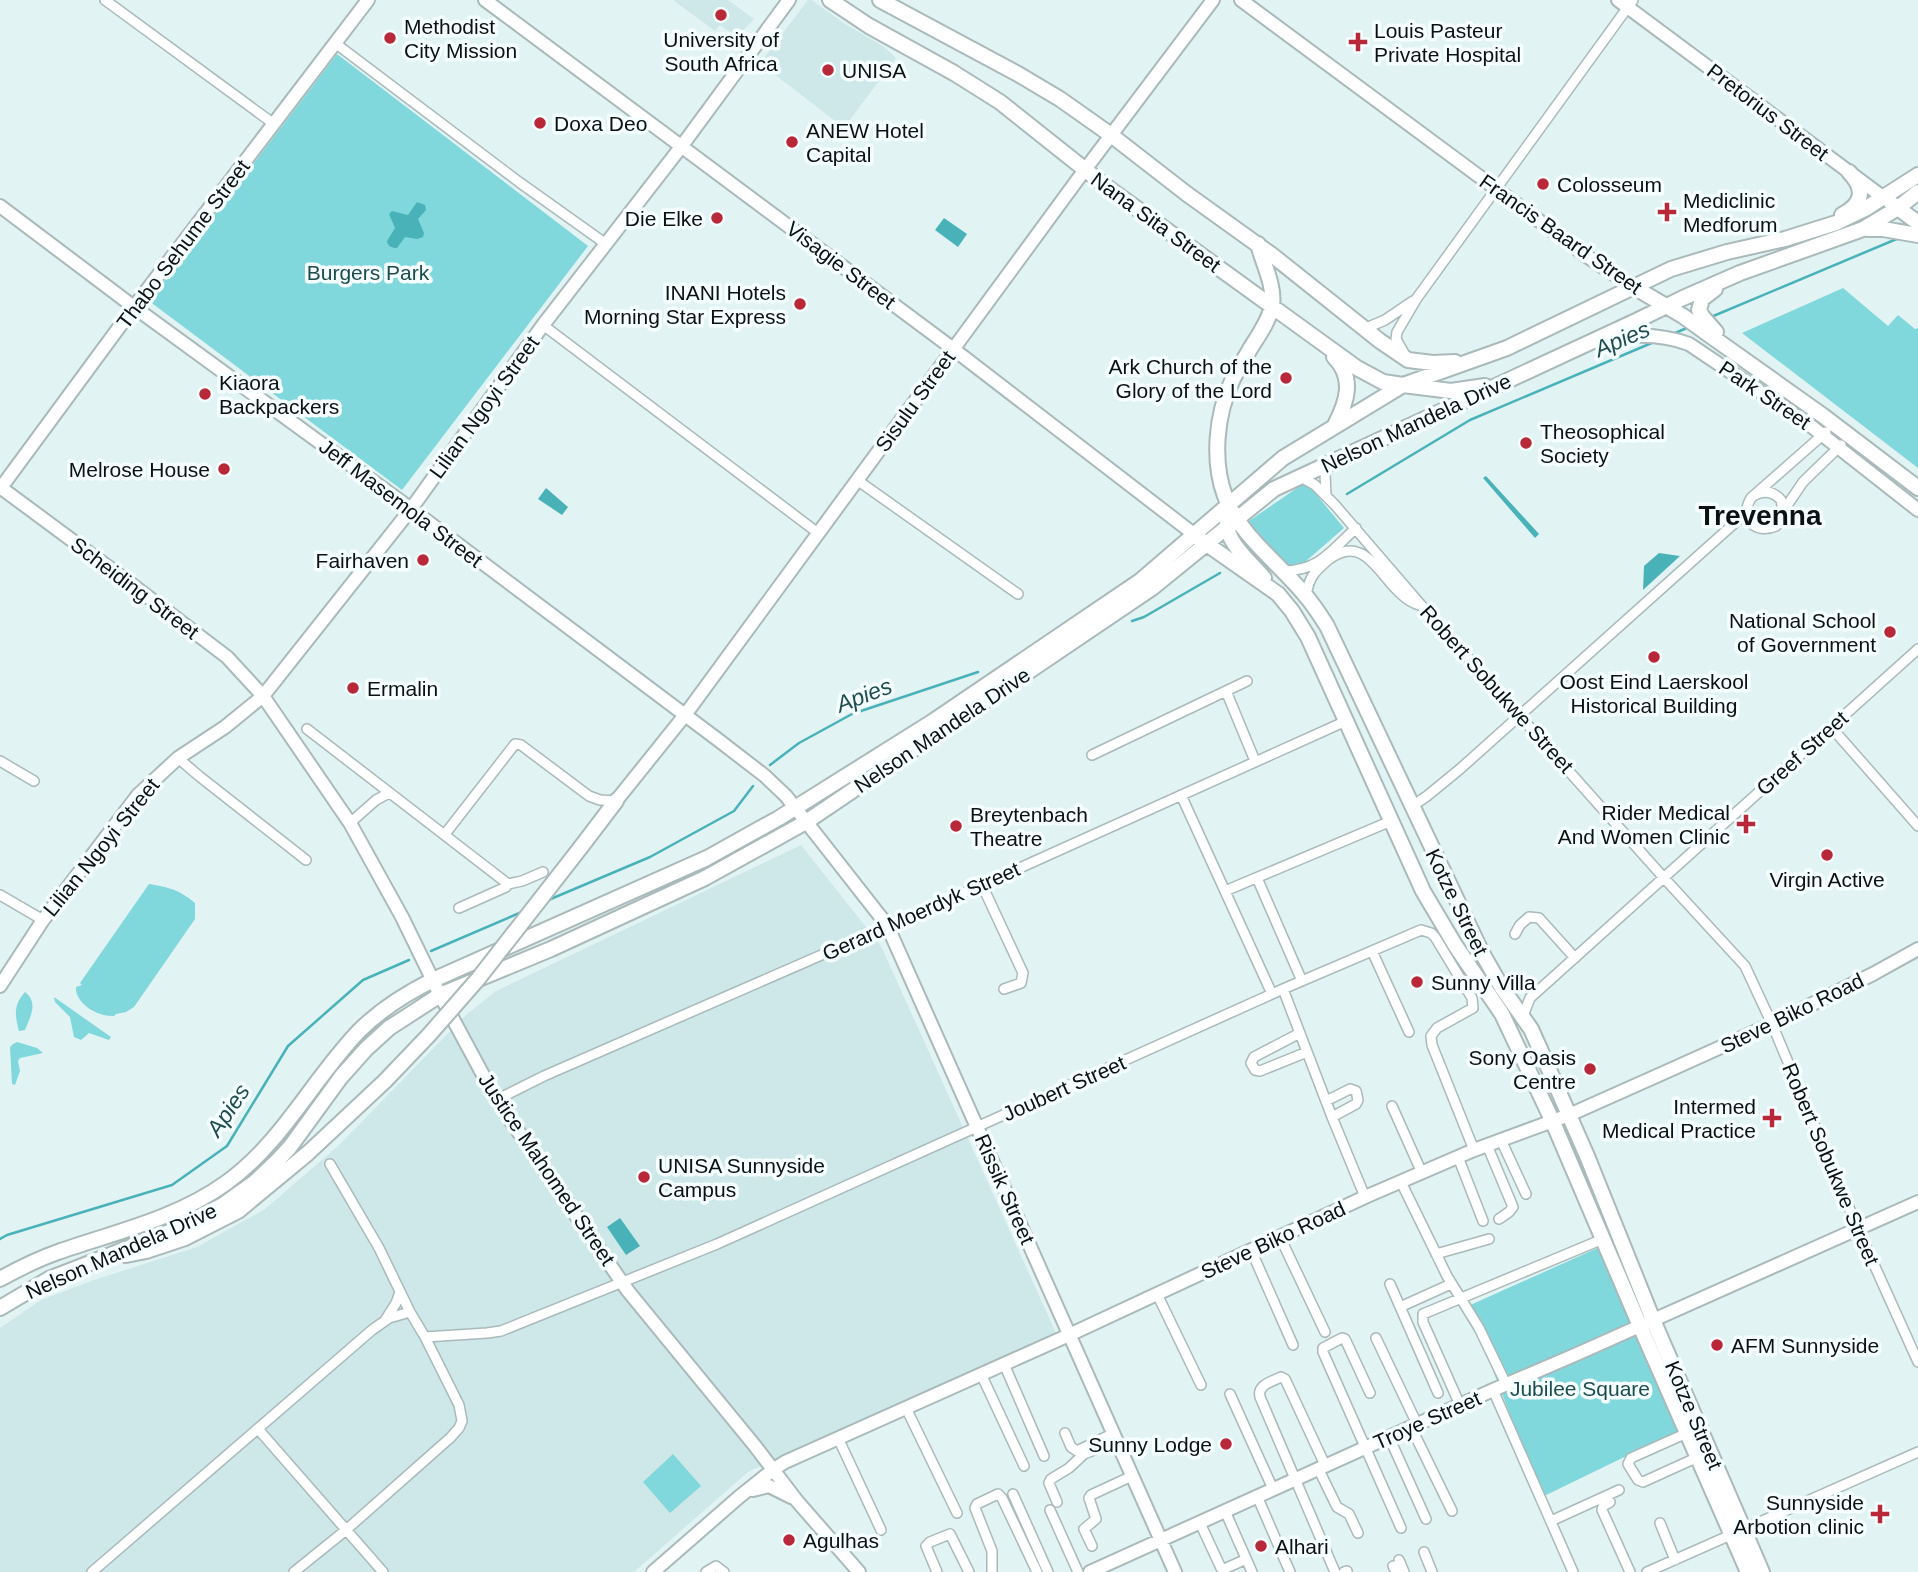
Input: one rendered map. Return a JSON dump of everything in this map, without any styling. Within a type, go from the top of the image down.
[{"type":"main road","name":"Thabo Sehume Street","points":[[0,488],[368,0]]},
{"type":"main road","name":"Visagie Street","points":[[485,0],[952,348],[1200,539]]},
{"type":"main road","name":"Lilian Ngoyi Street","points":[[0,986],[43,920],[138,795],[178,758],[225,727],[264,695],[411,509],[543,326],[789,0]]},
{"type":"main road","name":"Nana Sita Street","points":[[830,0],[869,26],[1000,102],[1084,170],[1357,368],[1383,382],[1451,391],[1500,384]]},
{"type":"main road","name":"Nana Sita Street","points":[[880,0],[1060,99],[1186,194],[1258,244],[1364,328],[1408,359],[1433,363],[1470,362]]},
{"type":"main road","name":"Sisulu Street","points":[[616,801],[685,715],[952,348],[1213,0]]},
{"type":"main road","name":"Francis Baard Street","points":[[1241,0],[1588,257],[1711,332],[1834,424],[1845,442],[1918,488]]},
{"type":"main road","name":"Pretorius Street","points":[[1626,2],[1918,223]]},
{"type":"main road","points":[[1819,228],[1848,212],[1857,202],[1860,185],[1849,172]]},
{"type":"main road","name":"Nelson Mandela Drive","points":[[0,1308],[49,1279],[193,1222],[237,1196],[266,1173],[290,1147],[341,1077],[366,1049],[389,1028],[440,995],[705,878],[806,822],[1152,588],[1229,505],[1283,458],[1403,385],[1507,348],[1671,269],[1836,223],[1884,198],[1918,175]]},
{"type":"main road","name":"Nelson Mandela Drive","points":[[0,1279],[55,1253],[171,1213],[216,1190],[279,1134],[327,1068],[360,1030],[395,1002],[433,980],[707,859],[795,808],[932,722],[1200,539],[1232,522],[1274,489],[1665,306],[1740,273],[1863,229],[1898,208],[1918,192]]},
{"type":"main road","name":"Jeff Masemola Street","points":[[0,206],[411,509],[765,776],[786,796],[806,822]]},
{"type":"main road","points":[[1863,229],[1896,230],[1918,235]]},
{"type":"main road","points":[[1258,244],[1271,283],[1272,306]]},
{"type":"main road","points":[[1711,332],[1699,310],[1702,299],[1740,273]]},
{"type":"main road","name":"Kotze Street","points":[[1272,306],[1232,381],[1221,414],[1218,466],[1232,522],[1258,545],[1306,596],[1327,626],[1488,965],[1535,1039],[1603,1194],[1646,1323],[1687,1433],[1762,1572]]},
{"type":"main road","points":[[1300,327],[1330,352],[1344,370],[1348,394],[1334,426]]},
{"type":"main road","name":"Park Street","points":[[1590,342],[1615,337],[1647,336],[1677,340],[1691,346],[1822,435],[1845,442],[1918,510]]},
{"type":"main road","name":"Scheiding Street","points":[[0,488],[227,657],[264,695]]},
{"type":"main road","points":[[1232,522],[1228,534],[1232,541],[1278,594]]},
{"type":"main road","name":"Kotze Street","points":[[1200,539],[1285,600],[1308,637],[1436,915],[1502,1014],[1552,1120],[1603,1239],[1646,1323],[1738,1531],[1748,1572]]},
{"type":"main road","name":"Justice Mahomed Street","points":[[264,695],[350,823],[496,1100],[622,1283],[797,1501],[859,1572]]},
{"type":"main road","points":[[90,1262],[146,1251],[185,1238],[230,1216],[270,1186],[385,1082],[429,1035],[478,979],[616,801]]},
{"type":"main road","name":"Rissik Street","points":[[806,822],[887,925],[1175,1572]]},
{"type":"main road","name":"Steve Biko Road","points":[[653,1572],[774,1469],[1365,1197],[1474,1150],[1569,1115],[1772,1024],[1918,949]]},
{"type":"main road","name":"Troye Street","points":[[1090,1572],[1918,1202]]},
{"type":"main road","points":[[739,1497],[759,1487],[769,1486],[797,1501]]},
{"type":"street","points":[[105,0],[274,124]]},
{"type":"street","points":[[1408,359],[1396,339],[1397,332],[1418,298],[1626,2]]},
{"type":"street","points":[[335,43],[606,244]]},
{"type":"street","points":[[1364,328],[1385,320],[1418,298]]},
{"type":"street","points":[[543,326],[818,533]]},
{"type":"street","points":[[1834,424],[1749,502],[1747,512],[1753,525],[1766,529],[1779,523],[1784,510],[1803,482],[1845,442]]},
{"type":"street","points":[[1326,495],[1325,474],[1330,463]]},
{"type":"street","name":"Robert Sobukwe Street","points":[[1301,477],[1326,495],[1664,877],[1740,958],[1772,1024],[1858,1229],[1918,1362]]},
{"type":"street","points":[[857,480],[1018,594]]},
{"type":"street","points":[[1755,495],[1764,492],[1774,494],[1781,500],[1784,510]]},
{"type":"street","points":[[1411,807],[1460,769],[1747,512]]},
{"type":"street","points":[[1283,571],[1310,568],[1356,528]]},
{"type":"street","points":[[1306,596],[1309,580],[1317,570],[1342,552],[1355,550],[1366,556],[1408,600],[1421,605]]},
{"type":"street","name":"Greef Street","points":[[1522,1016],[1530,998],[1918,649]]},
{"type":"street","points":[[1092,755],[1247,681]]},
{"type":"street","points":[[1226,691],[1255,761]]},
{"type":"street","name":"Gerard Moerdyk Street","points":[[496,1100],[544,1076],[982,885],[1346,721]]},
{"type":"street","points":[[1831,727],[1918,826]]},
{"type":"street","points":[[307,729],[508,884]]},
{"type":"street","points":[[445,834],[515,744],[521,745],[589,796],[616,801]]},
{"type":"street","points":[[178,758],[306,860]]},
{"type":"street","points":[[0,761],[34,781]]},
{"type":"street","points":[[350,823],[376,800],[389,793]]},
{"type":"street","points":[[1181,794],[1272,994]]},
{"type":"street","points":[[1225,891],[1391,821]]},
{"type":"street","points":[[458,908],[508,884],[543,872]]},
{"type":"street","points":[[1256,878],[1302,981]]},
{"type":"street","points":[[982,885],[1023,973],[1021,983],[1004,989]]},
{"type":"street","points":[[0,895],[43,920]]},
{"type":"street","points":[[1515,934],[1529,917],[1539,918],[1575,958]]},
{"type":"street","name":"Joubert Street","points":[[425,1337],[486,1333],[509,1328],[622,1283],[710,1247],[978,1128],[1283,989],[1425,930],[1436,937],[1472,998],[1473,1008],[1437,1028],[1431,1036],[1432,1045],[1474,1150]]},
{"type":"street","points":[[1372,951],[1409,1032]]},
{"type":"street","points":[[1283,989],[1365,1197]]},
{"type":"street","points":[[1511,999],[1530,998]]},
{"type":"street","points":[[1300,1033],[1254,1057],[1251,1063],[1255,1070],[1260,1071],[1307,1052]]},
{"type":"street","points":[[1326,1101],[1350,1089],[1356,1091],[1359,1100],[1356,1104],[1332,1117]]},
{"type":"street","points":[[1392,1106],[1422,1173]]},
{"type":"street","points":[[1501,1140],[1526,1194]]},
{"type":"street","points":[[1487,1145],[1513,1207],[1499,1219]]},
{"type":"street","points":[[1458,1157],[1483,1221]]},
{"type":"street","points":[[294,1572],[450,1438],[459,1428],[463,1417],[373,1236],[330,1164]]},
{"type":"street","points":[[1401,1182],[1451,1284],[1479,1328],[1506,1384]]},
{"type":"street","points":[[1280,1237],[1325,1332]]},
{"type":"street","points":[[1436,1254],[1489,1239]]},
{"type":"street","points":[[1460,1405],[1422,1316],[1424,1313],[1603,1239]]},
{"type":"street","points":[[1251,1250],[1293,1345]]},
{"type":"street","points":[[1390,1284],[1438,1393]]},
{"type":"street","points":[[1400,1307],[1451,1284]]},
{"type":"street","points":[[385,1321],[400,1292]]},
{"type":"street","points":[[1157,1294],[1201,1385]]},
{"type":"street","points":[[92,1572],[385,1321],[410,1312]]},
{"type":"street","points":[[1370,1392],[1344,1338],[1323,1348],[1401,1528]]},
{"type":"street","points":[[1376,1338],[1452,1511]]},
{"type":"street","points":[[1004,1364],[1044,1456]]},
{"type":"street","points":[[981,1374],[1024,1466]]},
{"type":"street","points":[[1335,1572],[1259,1392],[1261,1388],[1281,1377],[1287,1381],[1337,1507],[1350,1516],[1358,1532]]},
{"type":"street","points":[[1493,1390],[1573,1572]]},
{"type":"street","points":[[1230,1394],[1266,1492],[1290,1572]]},
{"type":"street","points":[[906,1408],[957,1513]]},
{"type":"street","points":[[1231,1411],[1266,1492]]},
{"type":"street","points":[[258,1429],[383,1572]]},
{"type":"street","points":[[1065,1433],[1071,1447],[1077,1451],[1115,1437]]},
{"type":"street","points":[[1687,1433],[1631,1458],[1629,1464],[1638,1480],[1643,1482],[1698,1457]]},
{"type":"street","points":[[1057,1502],[1049,1480],[1069,1468],[1084,1454],[1115,1437]]},
{"type":"street","points":[[1389,1437],[1426,1519]]},
{"type":"street","points":[[838,1438],[881,1530]]},
{"type":"street","points":[[1647,1572],[1918,1452]]},
{"type":"street","points":[[1092,1546],[1084,1529],[1096,1519],[1089,1498],[1091,1494],[1132,1476]]},
{"type":"street","points":[[1551,1521],[1619,1490]]},
{"type":"street","points":[[992,1572],[992,1551],[975,1508],[977,1504],[998,1494],[1037,1572]]},
{"type":"street","points":[[1013,1494],[1048,1572]]},
{"type":"street","points":[[1610,1502],[1603,1506],[1602,1510],[1630,1572]]},
{"type":"street","points":[[1050,1510],[1078,1572]]},
{"type":"street","points":[[1225,1511],[1252,1572]]},
{"type":"street","points":[[1200,1522],[1223,1569],[1241,1561]]},
{"type":"street","points":[[1660,1523],[1675,1560]]},
{"type":"street","points":[[937,1572],[926,1546],[950,1534],[969,1572]]},
{"type":"street","points":[[1432,1572],[1428,1555],[1438,1572]]},
{"type":"street","points":[[706,1572],[716,1566],[724,1572]]},
{"type":"street","points":[[1396,1566],[1404,1572]]},
{"type":"shaded area","name":"University of South Africa","points":[[673,0],[728,0],[754,19],[737,37],[720,25],[715,31]]},
{"type":"shaded area","name":"UNISA","points":[[808,0],[883,46],[896,58],[844,128],[760,63]]},
{"type":"shaded area","points":[[417,202],[425,205],[426,210],[418,219],[423,237],[405,237],[397,248],[393,248],[387,241],[395,228],[389,214],[392,211],[408,215]]},
{"type":"shaded area","points":[[944,218],[967,234],[958,247],[935,230]]},
{"type":"shaded area","points":[[1486,476],[1539,534],[1535,538],[1483,478]]},
{"type":"shaded area","points":[[546,488],[568,507],[562,515],[538,499]]},
{"type":"shaded area","points":[[1659,553],[1680,556],[1643,590],[1644,566]]},
{"type":"shaded area","name":"UNISA Sunnyside Campus","points":[[801,845],[881,946],[1056,1333],[748,1472],[634,1572],[0,1572],[0,1328],[41,1300],[197,1247],[265,1209],[338,1146],[466,1015],[496,991]]},
{"type":"shaded area","points":[[620,1218],[640,1246],[626,1255],[607,1227]]},
{"type":"green space","name":"Burgers Park","points":[[337,54],[588,246],[402,490],[149,301]]},
{"type":"green space","points":[[1843,288],[1888,326],[1898,315],[1915,329],[1918,328],[1918,468],[1742,333]]},
{"type":"green space","points":[[1306,482],[1344,528],[1297,569],[1291,569],[1246,523]]},
{"type":"green space","points":[[149,884],[174,890],[195,903],[195,919],[134,1007],[114,1016],[95,1012],[79,999],[76,987],[82,985],[80,983]]},
{"type":"green space","points":[[25,992],[32,1001],[32,1010],[25,1030],[19,1031],[16,1011],[18,1001]]},
{"type":"green space","points":[[54,997],[111,1037],[109,1040],[89,1033],[81,1040],[74,1037],[70,1017],[55,1002]]},
{"type":"green space","points":[[17,1042],[37,1048],[43,1053],[20,1058],[20,1071],[15,1085],[12,1084],[10,1047]]},
{"type":"green space","name":"Jubilee Square","points":[[1602,1246],[1678,1431],[1542,1497],[1468,1306]]},
{"type":"green space","points":[[673,1454],[701,1486],[670,1513],[643,1482]]},
{"type":"waterway","name":"Apies","points":[[1711,317],[1899,238]]},
{"type":"waterway","name":"Apies","points":[[1673,334],[1689,327]]},
{"type":"waterway","name":"Apies","points":[[1347,494],[1470,420],[1654,342]]},
{"type":"waterway","name":"Apies","points":[[1132,621],[1144,617],[1220,573]]},
{"type":"waterway","name":"Apies","points":[[770,765],[799,743],[852,714],[978,672]]},
{"type":"waterway","name":"Apies","points":[[546,901],[650,857],[734,811],[753,786]]},
{"type":"waterway","name":"Apies","points":[[431,951],[524,911]]},
{"type":"waterway","name":"Apies","points":[[0,1239],[172,1185],[227,1146],[288,1046],[363,980],[409,960]]},
{"type":"place","name":"University of South Africa","points":[[721,15]]},
{"type":"place","name":"Methodist City Mission","points":[[390,38]]},
{"type":"place","name":"Louis Pasteur Private Hospital","points":[[1358,42]]},
{"type":"place","name":"UNISA","points":[[828,70]]},
{"type":"place","name":"Doxa Deo","points":[[540,123]]},
{"type":"place","name":"ANEW Hotel Capital","points":[[792,142]]},
{"type":"place","name":"Colosseum","points":[[1543,184]]},
{"type":"place","name":"Mediclinic Medforum","points":[[1667,212]]},
{"type":"place","name":"Die Elke","points":[[717,218]]},
{"type":"place","name":"INANI Hotels Morning Star Express","points":[[800,304]]},
{"type":"place","name":"Ark Church of the Glory of the Lord","points":[[1286,378]]},
{"type":"place","name":"Kiaora Backpackers","points":[[205,394]]},
{"type":"place","name":"Theosophical Society","points":[[1526,443]]},
{"type":"place","name":"Melrose House","points":[[224,469]]},
{"type":"place","name":"Fairhaven","points":[[423,560]]},
{"type":"place","name":"National School of Government","points":[[1890,632]]},
{"type":"place","name":"Oost Eind Laerskool Historical Building","points":[[1654,657]]},
{"type":"place","name":"Ermalin","points":[[353,688]]},
{"type":"place","name":"Rider Medical And Women Clinic","points":[[1746,824]]},
{"type":"place","name":"Breytenbach Theatre","points":[[956,826]]},
{"type":"place","name":"Virgin Active","points":[[1827,855]]},
{"type":"place","name":"Sunny Villa","points":[[1417,982]]},
{"type":"place","name":"Sony Oasis Centre","points":[[1590,1069]]},
{"type":"place","name":"Intermed Medical Practice","points":[[1772,1118]]},
{"type":"place","name":"UNISA Sunnyside Campus","points":[[644,1177]]},
{"type":"place","name":"AFM Sunnyside","points":[[1717,1345]]},
{"type":"place","name":"Sunny Lodge","points":[[1226,1444]]},
{"type":"place","name":"Sunnyside Arbotion clinic","points":[[1880,1514]]},
{"type":"place","name":"Agulhas","points":[[789,1540]]},
{"type":"place","name":"Alhari","points":[[1261,1546]]},
{"type":"district","name":"Trevenna","points":[[1760,515]]}]
